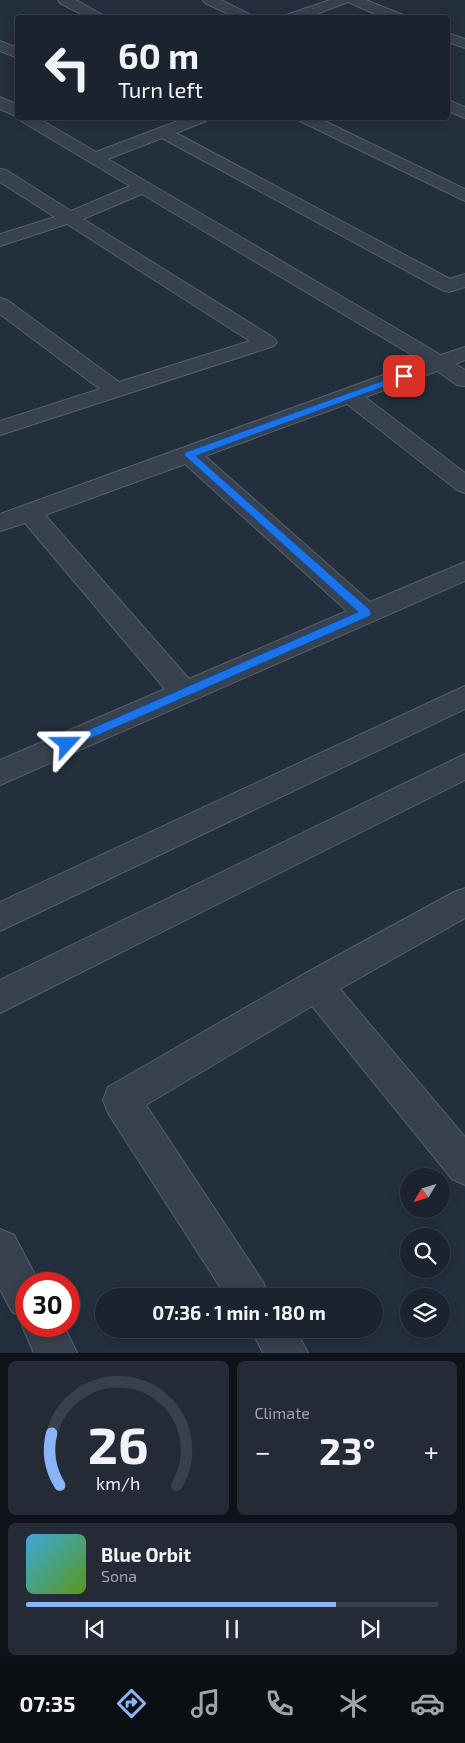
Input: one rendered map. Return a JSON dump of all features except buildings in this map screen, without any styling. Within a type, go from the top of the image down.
[{"type":"street","points":[[64,0],[94,15]]},
{"type":"street","points":[[210,0],[243,15]]},
{"type":"street","points":[[300,15],[343,0]]},
{"type":"street","points":[[354,0],[391,15]]},
{"type":"street","points":[[450,38],[465,44]]},
{"type":"street","points":[[0,45],[15,52]]},
{"type":"street","points":[[0,102],[15,110]]},
{"type":"street","points":[[450,106],[465,113]]},
{"type":"street","points":[[30,120],[440,363],[465,380]]},
{"type":"street","points":[[95,158],[195,120]]},
{"type":"street","points":[[310,120],[465,196]]},
{"type":"street","points":[[162,132],[450,286],[465,280]]},
{"type":"street","points":[[0,174],[267,342],[0,428]]},
{"type":"street","points":[[0,240],[69,218],[144,187]]},
{"type":"street","points":[[0,304],[117,391]]},
{"type":"street","points":[[0,522],[189,455],[465,353]]},
{"type":"street","points":[[350,396],[465,486]]},
{"type":"street","points":[[189,455],[366,613]]},
{"type":"street","points":[[29,512],[184,693]]},
{"type":"street","points":[[0,773],[465,571]]},
{"type":"street","points":[[0,917],[465,697]]},
{"type":"street","points":[[0,997],[465,766]]},
{"type":"street","points":[[245,1288],[121,1100],[316,985],[465,902]]},
{"type":"street","points":[[316,985],[465,1166]]},
{"type":"street","points":[[0,1249],[15,1277]]},
{"type":"street","points":[[48,1337],[56,1353]]},
{"type":"street","points":[[277,1338],[287,1353]]},
{"type":"route","points":[[67,744],[366,613],[189,455],[404,376]]}]
